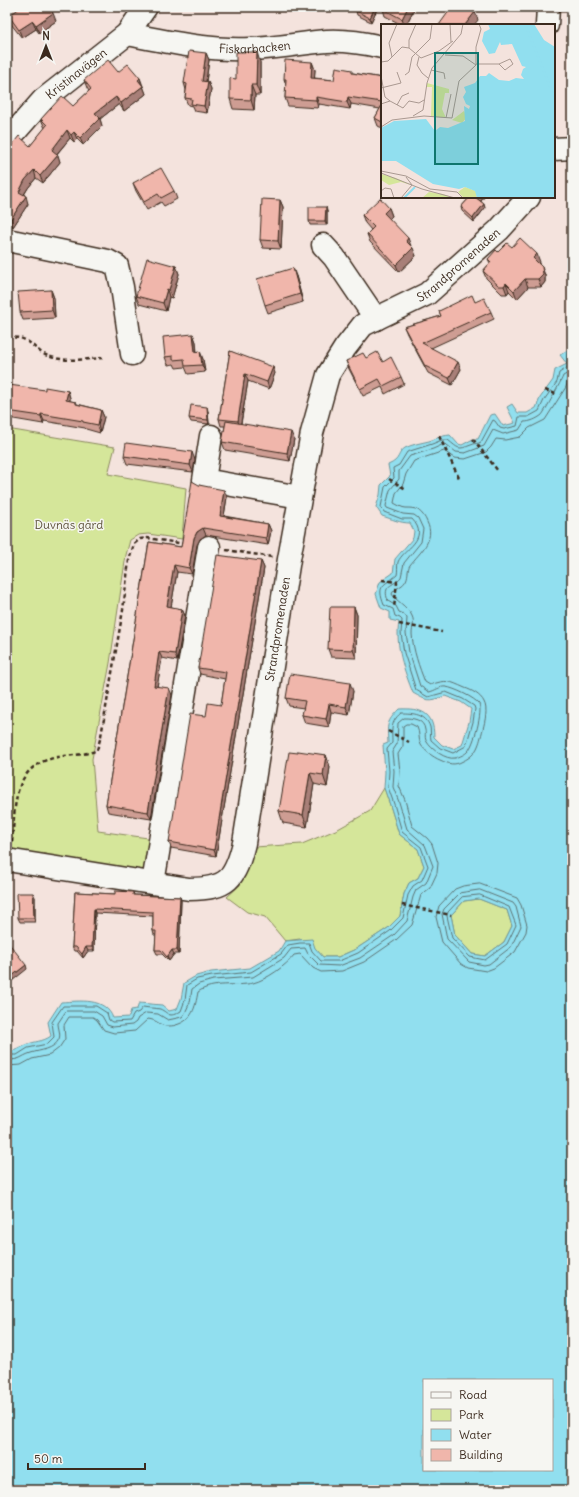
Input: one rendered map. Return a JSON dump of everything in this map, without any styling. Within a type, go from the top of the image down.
[{"type":"street","name":"Kristinavägen","points":[[7,141],[43,100],[127,34],[146,7]]},
{"type":"street","points":[[547,24],[548,7]]},
{"type":"street","name":"Fiskarbacken","points":[[127,34],[195,47],[226,50],[252,49],[329,41],[358,42],[381,47]]},
{"type":"street","points":[[555,149],[572,148]]},
{"type":"street","name":"Strandpromenaden","points":[[9,860],[189,889],[214,887],[232,876],[238,865],[244,843],[288,559],[312,433],[328,375],[345,348],[363,325],[427,294],[499,230],[529,198]]},
{"type":"street","points":[[7,240],[108,261],[117,266],[122,287],[132,354]]},
{"type":"street","points":[[323,245],[334,257],[376,319]]},
{"type":"street","points":[[211,436],[204,480],[300,497]]},
{"type":"street","points":[[153,883],[209,547]]},
{"type":"path","points":[[7,338],[24,338],[50,357],[73,360],[104,358]]},
{"type":"path","points":[[545,390],[558,395]]},
{"type":"path","points":[[439,436],[459,478]]},
{"type":"path","points":[[473,440],[498,471]]},
{"type":"path","points":[[389,479],[406,488]]},
{"type":"path","points":[[9,860],[16,800],[20,783],[27,772],[36,764],[49,759],[97,750],[101,736],[123,610],[129,560],[134,544],[140,539],[147,538],[288,559]]},
{"type":"path","points":[[382,580],[397,582],[394,608]]},
{"type":"path","points":[[399,624],[442,632]]},
{"type":"path","points":[[388,732],[409,742]]},
{"type":"path","points":[[402,905],[450,915]]},
{"type":"green space","name":"Duvnäs gård","points":[[7,429],[115,447],[108,474],[186,488],[182,539],[148,534],[138,535],[130,540],[126,555],[110,663],[92,759],[98,831],[155,839],[149,875],[7,854]]},
{"type":"green space","points":[[384,788],[399,834],[418,849],[424,866],[418,878],[409,883],[404,894],[400,916],[388,928],[356,949],[338,957],[323,957],[315,948],[300,939],[285,941],[265,917],[247,912],[227,897],[240,885],[254,847],[302,844],[338,829],[370,811]]},
{"type":"green space","points":[[479,899],[507,910],[512,926],[504,942],[485,956],[472,954],[455,935],[451,915],[464,901]]},
{"type":"water","points":[[572,347],[572,1490],[7,1490],[7,1051],[15,1050],[51,1036],[48,1022],[61,1002],[84,1001],[98,1003],[109,1011],[113,1018],[129,1017],[131,1010],[137,1009],[139,1003],[162,1005],[169,1011],[177,1009],[181,999],[184,983],[196,976],[211,972],[250,968],[279,951],[285,941],[312,939],[315,948],[323,957],[338,957],[356,949],[388,928],[400,916],[404,894],[409,883],[418,878],[424,866],[418,849],[399,834],[384,788],[385,772],[383,745],[388,743],[388,724],[399,709],[414,709],[420,711],[425,713],[432,722],[434,737],[442,745],[453,749],[462,745],[469,722],[471,709],[461,702],[445,696],[428,700],[413,693],[399,649],[399,622],[390,620],[390,612],[381,608],[376,594],[380,582],[393,573],[395,559],[413,538],[414,531],[410,523],[399,522],[382,516],[376,507],[380,495],[381,485],[390,476],[388,465],[397,459],[405,448],[450,435],[458,444],[462,445],[473,439],[478,439],[490,415],[495,414],[503,426],[515,423],[507,407],[512,404],[518,413],[527,413],[536,408],[540,398],[553,380],[555,370],[567,364],[560,355]],"holes":[[[479,899],[507,910],[512,926],[504,942],[485,956],[472,954],[455,935],[451,915],[464,901]]]},
{"type":"building","points":[[21,7],[49,7],[53,13],[36,25],[33,21],[19,30],[9,16]]},
{"type":"building","points":[[358,7],[375,7],[370,18],[356,11]]},
{"type":"building","points":[[383,7],[408,7],[402,19],[383,9]]},
{"type":"building","points":[[452,7],[468,7],[475,12],[466,24],[440,24]]},
{"type":"building","points":[[189,51],[206,53],[202,81],[208,82],[204,106],[191,104],[192,99],[185,98],[187,84],[184,83]]},
{"type":"building","points":[[236,52],[257,52],[256,85],[251,85],[251,100],[230,99],[230,78],[236,79]]},
{"type":"building","points":[[108,60],[118,72],[128,64],[140,78],[138,80],[143,86],[121,103],[116,97],[95,113],[100,118],[80,138],[74,132],[71,135],[67,130],[52,150],[58,155],[40,176],[34,170],[25,180],[19,192],[26,196],[11,219],[7,217],[7,175],[10,170],[7,167],[7,151],[19,136],[30,146],[47,125],[41,119],[62,96],[73,106],[91,89],[84,80]]},
{"type":"building","points":[[285,60],[312,62],[311,78],[334,80],[336,67],[352,70],[352,73],[381,78],[381,102],[348,97],[347,102],[316,97],[316,100],[285,98],[286,79],[284,79]]},
{"type":"building","points":[[381,107],[381,121],[375,118]]},
{"type":"building","points":[[161,168],[174,191],[161,198],[158,194],[144,202],[133,183]]},
{"type":"building","points":[[380,198],[389,208],[384,213],[408,238],[406,241],[413,248],[396,265],[367,234],[374,227],[362,215]]},
{"type":"building","points":[[469,198],[476,198],[484,204],[473,218],[461,207]]},
{"type":"building","points":[[262,199],[280,200],[278,241],[260,240]]},
{"type":"building","points":[[309,207],[326,207],[325,221],[309,221]]},
{"type":"building","points":[[520,238],[537,254],[533,258],[542,267],[543,274],[538,279],[525,279],[514,291],[506,283],[504,286],[499,286],[483,271],[491,262],[488,259],[496,250],[498,252],[507,243],[512,247]]},
{"type":"building","points":[[147,258],[176,266],[169,290],[167,289],[163,303],[136,296]]},
{"type":"building","points":[[293,268],[300,294],[265,305],[257,279]]},
{"type":"building","points":[[51,290],[52,310],[20,312],[18,292]]},
{"type":"building","points":[[472,295],[475,302],[484,298],[491,312],[422,343],[458,362],[449,378],[425,366],[404,327],[441,316],[439,311]]},
{"type":"building","points":[[193,334],[195,352],[200,351],[202,365],[185,366],[184,359],[173,360],[173,356],[165,357],[163,337]]},
{"type":"building","points":[[230,351],[273,367],[267,382],[245,374],[238,421],[219,419]]},
{"type":"building","points":[[377,352],[383,362],[391,357],[401,377],[383,386],[379,379],[360,389],[346,361],[363,353],[366,358]]},
{"type":"building","points":[[9,385],[45,390],[45,387],[68,391],[66,400],[101,410],[98,425],[41,414],[41,416],[7,411]]},
{"type":"building","points":[[191,405],[207,407],[208,420],[189,418]]},
{"type":"building","points":[[226,421],[291,432],[287,453],[222,442]]},
{"type":"building","points":[[126,443],[192,452],[190,465],[124,456]]},
{"type":"building","points":[[192,481],[199,485],[224,490],[220,516],[268,524],[266,538],[203,528],[197,532],[194,538],[189,568],[174,565],[167,606],[182,609],[175,654],[159,652],[154,686],[169,688],[148,812],[106,805],[149,542],[181,547]]},
{"type":"building","points":[[217,555],[261,561],[214,850],[169,842],[190,714],[206,716],[208,703],[221,705],[226,672],[198,668]]},
{"type":"building","points":[[330,607],[354,607],[353,650],[328,649]]},
{"type":"building","points":[[290,674],[350,683],[346,707],[329,704],[326,719],[302,715],[305,701],[286,698]]},
{"type":"building","points":[[298,751],[326,755],[323,775],[310,773],[303,815],[279,811],[289,752],[298,753]]},
{"type":"building","points":[[115,891],[133,892],[133,895],[180,897],[177,950],[172,950],[167,957],[161,950],[155,950],[156,931],[153,931],[153,912],[94,909],[92,947],[86,947],[82,954],[76,947],[72,947],[75,892],[115,894]]},
{"type":"building","points":[[17,893],[33,893],[34,918],[18,918]]},
{"type":"building","points":[[7,941],[26,965],[7,980]]}]
